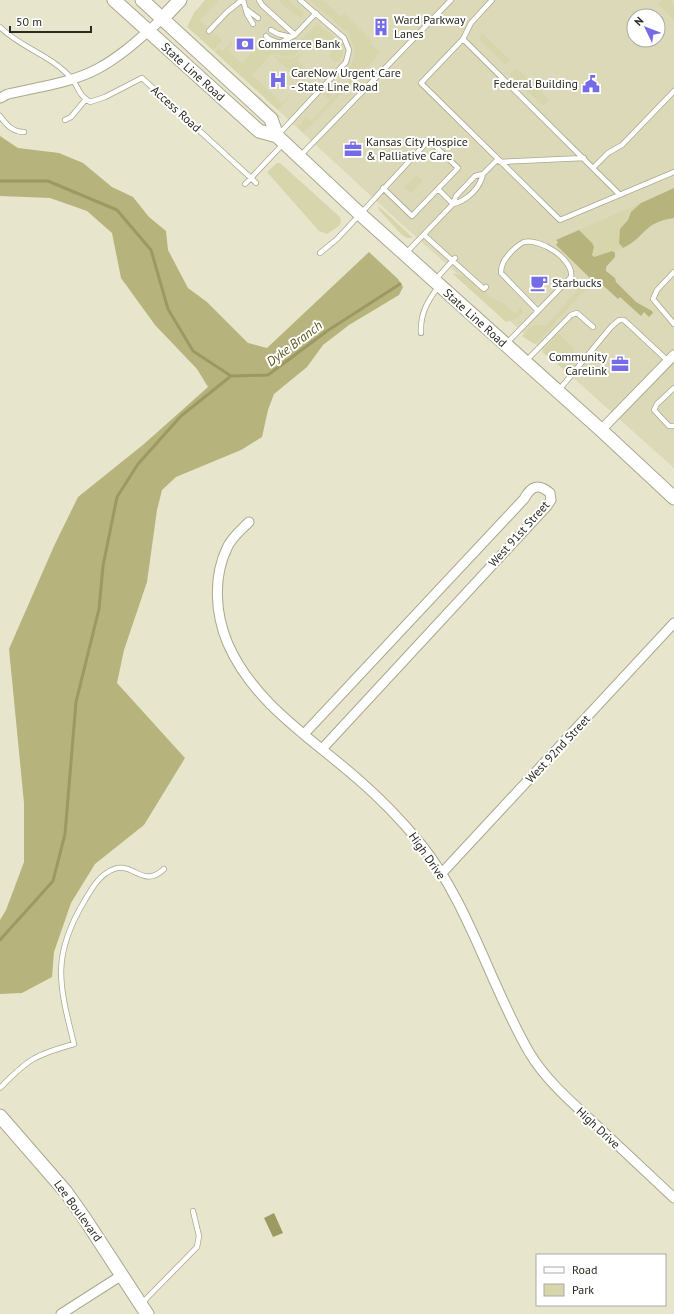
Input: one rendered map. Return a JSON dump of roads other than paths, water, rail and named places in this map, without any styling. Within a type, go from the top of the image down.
[{"type":"main road","name":"State Line Road","points":[[114,0],[259,131],[281,140],[404,255],[601,430],[674,498]]},
{"type":"main road","name":"State Line Road","points":[[142,0],[271,119],[281,140]]},
{"type":"main road","points":[[162,19],[180,0]]},
{"type":"main road","name":"Lee Boulevard","points":[[0,1116],[66,1192],[144,1309]]},
{"type":"street","points":[[0,98],[8,94],[72,79],[98,69],[116,58],[162,19]]},
{"type":"street","points":[[601,430],[671,358]]},
{"type":"street","name":"West 91st Street","points":[[304,734],[524,499],[529,490],[534,486],[543,487],[550,493],[551,500],[547,506],[322,749]]},
{"type":"street","name":"High Drive","points":[[249,522],[227,546],[218,569],[218,596],[221,623],[226,641],[246,677],[263,697],[362,783],[422,845],[455,897],[501,999],[537,1065],[572,1103],[674,1198]]},
{"type":"street","name":"West 92nd Street","points":[[441,874],[674,623]]},
{"type":"street","points":[[61,1314],[122,1275]]},
{"type":"lane","points":[[209,31],[227,12],[243,0],[253,24]]},
{"type":"lane","points":[[259,0],[262,5],[293,36]]},
{"type":"lane","points":[[245,184],[341,67],[348,55],[349,50],[344,38],[300,0]]},
{"type":"lane","points":[[300,157],[451,0]]},
{"type":"lane","points":[[492,0],[471,23],[463,39],[420,83],[560,220],[674,172]]},
{"type":"lane","points":[[246,9],[258,18]]},
{"type":"lane","points":[[266,36],[269,40],[280,43],[293,36],[316,13]]},
{"type":"lane","points":[[0,27],[19,43],[56,63],[72,79],[82,97],[86,100],[71,117],[65,120]]},
{"type":"lane","points":[[271,30],[278,34],[293,36]]},
{"type":"lane","points":[[463,39],[620,195]]},
{"type":"lane","name":"Access Road","points":[[86,100],[90,102],[105,97],[142,78],[251,178]]},
{"type":"lane","points":[[593,168],[608,153],[622,145],[674,91]]},
{"type":"lane","points":[[0,116],[11,128],[16,131],[24,132]]},
{"type":"lane","points":[[320,253],[337,239],[383,188],[429,140],[458,168],[412,216],[383,188]]},
{"type":"lane","points":[[404,255],[454,204],[456,196],[475,176],[483,174],[499,160],[584,158]]},
{"type":"lane","points":[[454,204],[462,202],[473,192],[481,183],[483,174]]},
{"type":"lane","points":[[251,178],[256,183]]},
{"type":"lane","points":[[438,189],[454,204]]},
{"type":"lane","points":[[424,235],[454,259],[484,289],[486,287]]},
{"type":"lane","points":[[506,345],[571,277],[570,268],[553,250],[539,242],[523,242],[502,262],[501,273],[538,311]]},
{"type":"lane","points":[[421,332],[421,322],[424,308],[436,283],[454,259]]},
{"type":"lane","points":[[674,272],[656,290],[652,299],[674,324]]},
{"type":"lane","points":[[525,362],[571,315],[577,313],[593,327]]},
{"type":"lane","points":[[558,392],[611,326],[619,320],[624,320],[671,358]]},
{"type":"lane","points":[[674,388],[657,404],[654,410],[669,426],[674,426]]},
{"type":"lane","points":[[0,1088],[30,1060],[41,1054],[74,1044],[62,990],[60,971],[61,958],[70,929],[94,885],[106,873],[113,869],[122,867],[149,877],[158,874],[164,869]]},
{"type":"lane","points":[[144,1309],[197,1247],[199,1236],[193,1211]]},
{"type":"waterway","name":"Dyke Branch","points":[[0,181],[48,181],[117,210],[151,250],[168,309],[193,351],[231,376],[268,375],[327,331],[400,284]]},
{"type":"waterway","points":[[0,940],[53,881],[65,834],[76,702],[99,609],[103,566],[117,497],[138,464],[181,416],[231,376]]},
{"type":"place","name":"Ward Parkway Lanes","points":[[381,27]]},
{"type":"place","name":"Commerce Bank","points":[[245,44]]},
{"type":"place","name":"CareNow Urgent Care - State Line Road","points":[[278,80]]},
{"type":"place","name":"Federal Building","points":[[591,84]]},
{"type":"place","name":"Kansas City Hospice & Palliative Care","points":[[353,149]]},
{"type":"place","name":"Starbucks","points":[[539,283]]},
{"type":"place","name":"Community Carelink","points":[[620,364]]}]
